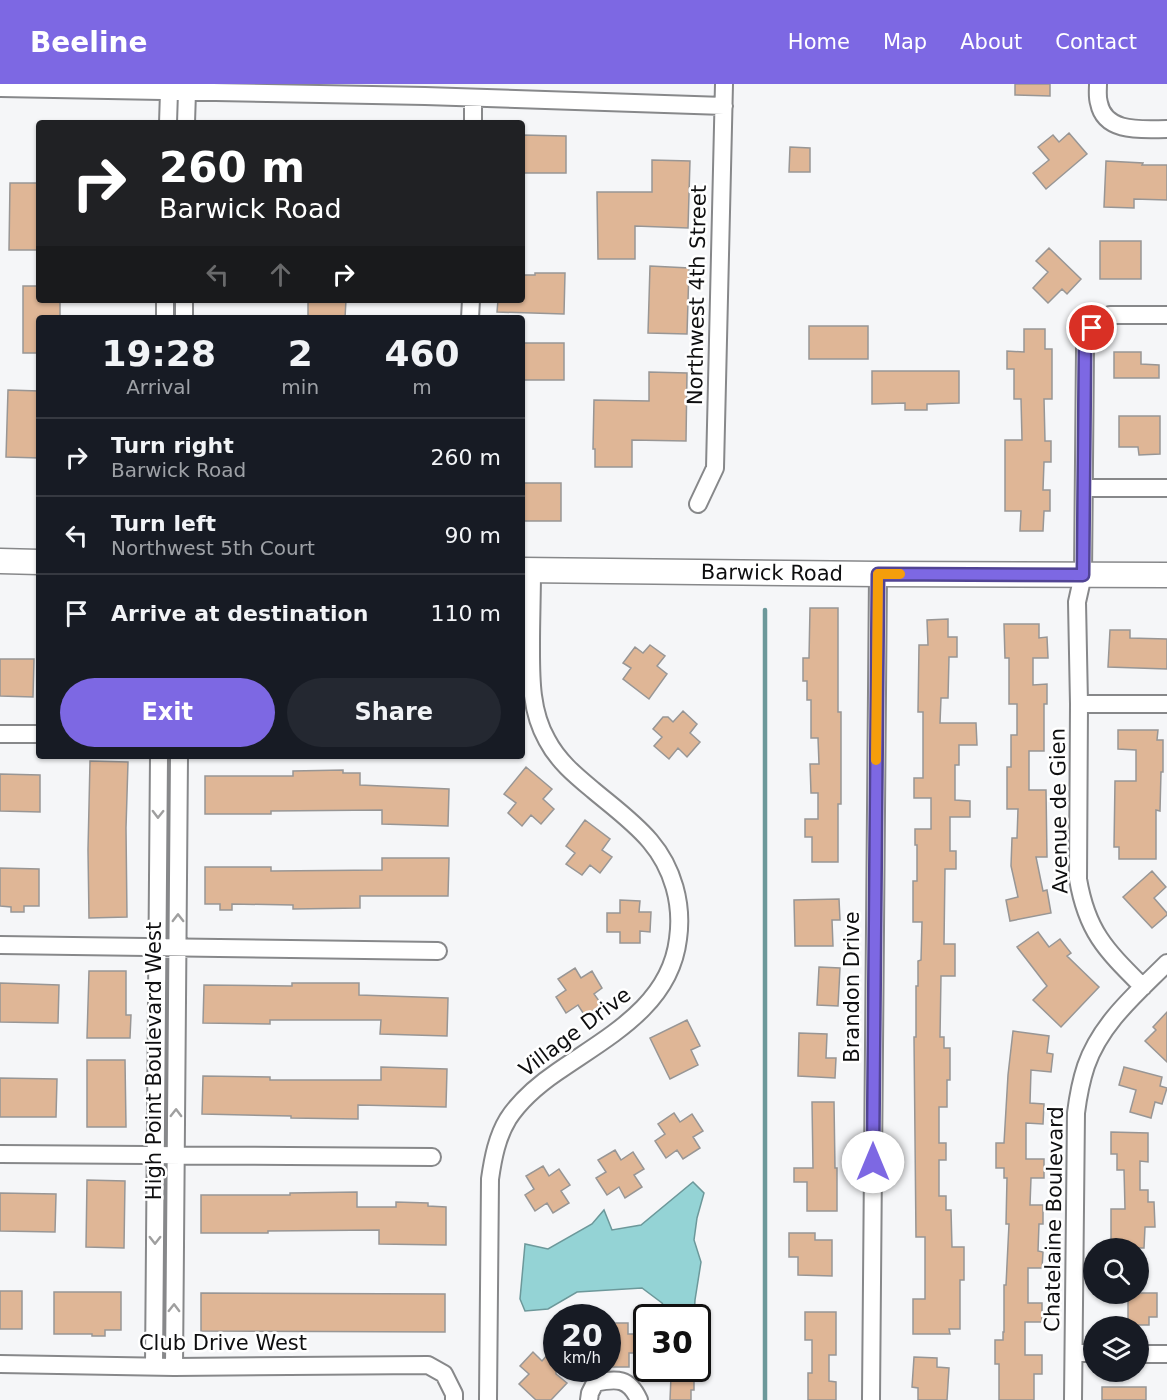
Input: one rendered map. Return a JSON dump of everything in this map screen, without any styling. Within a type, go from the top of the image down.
[{"type":"street","name":"Northwest 4th Street","points":[[698,504],[715,468],[724,84]]},
{"type":"street","points":[[1098,84],[1099,104],[1103,114],[1111,122],[1132,129],[1167,129]]},
{"type":"street","points":[[0,88],[106,87],[169,92],[425,90],[473,98],[724,106]]},
{"type":"street","points":[[168,120],[169,92]]},
{"type":"street","points":[[186,120],[187,92]]},
{"type":"street","points":[[473,98],[473,120]]},
{"type":"street","name":"Avenue de Gien","points":[[1143,987],[1112,955],[1088,920],[1078,879],[1078,650],[1087,625],[1088,597],[1083,575],[1085,349],[1092,328],[1100,320],[1110,315],[1167,315]]},
{"type":"street","points":[[1084,488],[1167,488]]},
{"type":"street","points":[[0,561],[36,562]]},
{"type":"street","name":"Barwick Road","points":[[527,570],[1167,575]]},
{"type":"street","name":"Village Drive","points":[[489,1400],[490,1179],[499,1138],[508,1119],[536,1087],[635,1017],[651,1002],[663,985],[671,965],[679,929],[677,898],[672,877],[662,858],[650,841],[634,825],[572,773],[546,740],[532,700],[527,570]]},
{"type":"street","name":"Brandon Drive","points":[[871,1400],[878,574]]},
{"type":"street","points":[[1079,704],[1167,704]]},
{"type":"street","points":[[0,734],[36,734]]},
{"type":"street","name":"High Point Boulevard West","points":[[154,1366],[159,759]]},
{"type":"street","name":"High Point Boulevard West","points":[[174,1366],[179,759]]},
{"type":"street","points":[[0,945],[438,951]]},
{"type":"street","name":"Chatelaine Boulevard","points":[[1073,1400],[1076,1113],[1080,1088],[1086,1065],[1110,1022],[1167,963]]},
{"type":"street","points":[[0,1154],[432,1157]]},
{"type":"street","points":[[1074,1353],[1083,1353]]},
{"type":"street","points":[[1149,1354],[1167,1354]]},
{"type":"street","name":"Club Drive West","points":[[0,1364],[428,1365],[444,1374],[454,1394],[454,1400]]},
{"type":"street","points":[[589,1400],[595,1383],[609,1380],[623,1381],[633,1388],[639,1400]]},
{"type":"water","points":[[693,1182],[704,1193],[694,1240],[701,1262],[695,1304],[663,1304],[642,1288],[577,1292],[557,1304],[543,1304],[543,1309],[525,1311],[520,1299],[525,1244],[548,1249],[592,1224],[604,1210],[612,1230],[641,1225]]},
{"type":"building","points":[[1015,84],[1050,84],[1050,96],[1015,95]]},
{"type":"building","points":[[1069,133],[1087,154],[1046,189],[1033,173],[1049,160],[1038,147],[1053,135],[1059,142]]},
{"type":"building","points":[[525,135],[566,136],[566,173],[525,173]]},
{"type":"building","points":[[790,147],[810,148],[810,172],[789,172]]},
{"type":"building","points":[[652,160],[690,161],[688,228],[635,226],[635,259],[598,259],[597,192],[652,192]]},
{"type":"building","points":[[1106,161],[1167,165],[1167,200],[1134,199],[1134,208],[1104,207]]},
{"type":"building","points":[[10,183],[36,183],[36,250],[9,250]]},
{"type":"building","points":[[1100,241],[1141,241],[1141,279],[1100,279]]},
{"type":"building","points":[[1049,248],[1081,279],[1067,294],[1062,289],[1048,303],[1033,288],[1048,272],[1036,261]]},
{"type":"building","points":[[650,266],[689,268],[687,334],[648,333]]},
{"type":"building","points":[[535,273],[565,273],[564,314],[497,312],[498,303],[525,303],[525,275],[535,275]]},
{"type":"building","points":[[23,286],[36,286],[36,303],[60,303],[60,315],[36,315],[36,353],[23,353]]},
{"type":"building","points":[[308,303],[346,303],[345,315],[308,315]]},
{"type":"building","points":[[809,326],[868,326],[868,359],[809,359]]},
{"type":"building","points":[[1024,329],[1045,329],[1045,349],[1052,349],[1052,399],[1044,399],[1045,441],[1051,441],[1051,462],[1044,462],[1043,490],[1050,490],[1050,511],[1044,511],[1043,531],[1020,531],[1021,511],[1005,511],[1005,440],[1022,440],[1021,399],[1014,399],[1014,369],[1007,369],[1007,351],[1024,352]]},
{"type":"building","points":[[525,343],[564,343],[564,380],[525,380]]},
{"type":"building","points":[[1114,352],[1141,352],[1141,364],[1159,365],[1159,378],[1114,378]]},
{"type":"building","points":[[872,371],[959,371],[959,403],[927,404],[927,410],[905,410],[905,403],[872,404]]},
{"type":"building","points":[[649,372],[687,373],[686,441],[632,440],[632,467],[595,467],[594,400],[649,401]]},
{"type":"building","points":[[8,390],[36,391],[36,458],[6,457]]},
{"type":"building","points":[[1119,416],[1160,416],[1160,454],[1139,455],[1138,447],[1119,447]]},
{"type":"building","points":[[525,483],[561,483],[561,521],[525,521]]},
{"type":"building","points":[[810,608],[838,608],[841,804],[838,804],[838,862],[812,862],[812,837],[805,837],[805,819],[818,819],[818,793],[811,793],[810,764],[819,764],[818,738],[811,738],[811,700],[807,700],[807,681],[803,681],[803,658],[809,658]]},
{"type":"building","points":[[948,619],[948,637],[957,637],[957,657],[949,657],[948,698],[941,698],[940,723],[976,723],[977,745],[959,745],[959,765],[955,765],[955,800],[970,801],[970,817],[950,817],[950,851],[956,851],[956,869],[945,869],[944,944],[955,944],[955,976],[941,976],[940,1037],[944,1037],[944,1048],[950,1048],[950,1080],[947,1080],[947,1107],[939,1107],[939,1143],[946,1143],[946,1160],[939,1160],[939,1196],[946,1196],[946,1210],[951,1210],[952,1247],[964,1247],[964,1280],[960,1280],[960,1329],[949,1329],[950,1334],[913,1334],[913,1299],[925,1299],[925,1237],[916,1237],[914,1037],[916,1037],[916,986],[918,986],[918,961],[921,960],[922,922],[913,922],[913,881],[917,881],[915,829],[931,829],[931,798],[914,798],[914,778],[923,778],[923,712],[918,712],[919,645],[928,645],[927,620]]},
{"type":"building","points":[[1004,624],[1039,624],[1039,638],[1047,637],[1048,658],[1033,658],[1033,685],[1047,684],[1047,704],[1044,704],[1044,751],[1029,751],[1029,790],[1046,790],[1047,857],[1036,857],[1043,891],[1047,890],[1051,913],[1010,921],[1006,900],[1018,897],[1011,866],[1012,838],[1017,838],[1018,809],[1007,809],[1007,767],[1011,767],[1011,735],[1017,735],[1017,704],[1009,704],[1009,658],[1005,658]]},
{"type":"building","points":[[1110,630],[1130,630],[1130,638],[1167,639],[1167,669],[1108,667]]},
{"type":"building","points":[[650,645],[665,656],[657,666],[667,674],[649,699],[623,679],[631,668],[623,663],[635,647],[643,653]]},
{"type":"building","points":[[0,659],[34,659],[33,697],[0,696]]},
{"type":"building","points":[[683,711],[697,724],[690,733],[700,742],[687,757],[678,748],[669,759],[654,746],[662,737],[653,729],[663,717],[668,717],[673,722]]},
{"type":"building","points":[[1118,730],[1158,730],[1157,740],[1163,740],[1160,811],[1156,810],[1156,859],[1119,859],[1119,847],[1114,847],[1115,781],[1136,781],[1136,750],[1118,749]]},
{"type":"building","points":[[90,761],[128,762],[127,917],[89,918]]},
{"type":"building","points":[[526,767],[552,789],[543,799],[554,809],[541,824],[531,815],[522,826],[508,813],[516,803],[504,794]]},
{"type":"building","points":[[343,770],[343,773],[360,773],[360,785],[449,789],[448,826],[382,824],[382,810],[205,814],[205,776],[293,776],[293,771]]},
{"type":"building","points":[[0,774],[40,775],[40,812],[0,811]]},
{"type":"building","points":[[585,820],[610,839],[602,850],[612,857],[600,873],[590,865],[582,875],[566,864],[575,853],[566,846]]},
{"type":"building","points":[[382,858],[449,858],[448,896],[360,896],[360,908],[293,909],[293,905],[232,904],[232,910],[220,910],[220,904],[205,904],[205,867],[271,867],[271,871],[382,870]]},
{"type":"building","points":[[0,868],[39,869],[39,906],[24,906],[24,912],[11,912],[11,907],[0,906]]},
{"type":"building","points":[[1152,871],[1166,887],[1154,898],[1167,915],[1152,928],[1123,897]]},
{"type":"building","points":[[839,899],[840,920],[832,920],[833,946],[795,946],[794,900]]},
{"type":"building","points":[[620,900],[640,901],[639,912],[651,912],[650,932],[640,931],[640,943],[620,943],[620,932],[607,932],[607,913],[620,913]]},
{"type":"building","points":[[1038,932],[1049,947],[1060,939],[1071,953],[1067,956],[1099,987],[1061,1027],[1033,1000],[1047,986],[1017,947]]},
{"type":"building","points":[[819,967],[840,968],[838,1006],[817,1005]]},
{"type":"building","points":[[575,968],[581,978],[592,971],[602,988],[594,994],[602,1005],[585,1016],[578,1005],[566,1013],[556,997],[566,990],[558,979]]},
{"type":"building","points":[[89,971],[126,971],[126,1015],[131,1015],[130,1038],[87,1038]]},
{"type":"building","points":[[0,983],[59,985],[58,1023],[0,1022]]},
{"type":"building","points":[[292,983],[359,983],[359,995],[448,998],[447,1036],[380,1034],[381,1020],[270,1020],[270,1024],[203,1023],[204,985],[292,986]]},
{"type":"building","points":[[1167,1012],[1167,1062],[1145,1041],[1156,1030],[1153,1027]]},
{"type":"building","points":[[687,1020],[700,1046],[691,1050],[698,1065],[670,1079],[650,1038]]},
{"type":"building","points":[[1013,1031],[1049,1036],[1047,1053],[1053,1054],[1051,1072],[1031,1070],[1030,1103],[1044,1104],[1043,1124],[1026,1123],[1026,1159],[1044,1159],[1044,1178],[1031,1178],[1030,1205],[1043,1205],[1043,1224],[1039,1224],[1038,1251],[1043,1252],[1042,1268],[1028,1268],[1028,1303],[1042,1303],[1042,1322],[1025,1322],[1025,1355],[1042,1355],[1042,1374],[1034,1374],[1034,1400],[999,1400],[999,1364],[995,1364],[995,1340],[1003,1340],[1004,1332],[1004,1285],[1006,1285],[1009,1224],[1006,1224],[1007,1178],[1004,1178],[1004,1168],[996,1168],[996,1143],[1004,1143]]},
{"type":"building","points":[[799,1033],[827,1034],[826,1058],[836,1058],[835,1078],[798,1076]]},
{"type":"building","points":[[87,1060],[125,1060],[126,1127],[87,1127]]},
{"type":"building","points":[[381,1067],[447,1069],[446,1107],[358,1105],[358,1119],[202,1114],[203,1076],[270,1077],[270,1080],[381,1080]]},
{"type":"building","points":[[1124,1067],[1162,1077],[1160,1086],[1167,1088],[1162,1104],[1155,1102],[1151,1118],[1130,1112],[1136,1090],[1119,1085]]},
{"type":"building","points":[[0,1078],[57,1079],[56,1117],[0,1117]]},
{"type":"building","points":[[812,1102],[834,1102],[837,1211],[807,1211],[807,1182],[794,1182],[794,1168],[813,1168]]},
{"type":"building","points":[[674,1113],[680,1122],[692,1114],[703,1131],[693,1137],[700,1148],[683,1159],[677,1150],[666,1158],[655,1141],[665,1134],[658,1124]]},
{"type":"building","points":[[1111,1132],[1148,1133],[1148,1162],[1140,1161],[1140,1190],[1148,1190],[1148,1202],[1154,1202],[1155,1227],[1145,1227],[1144,1238],[1111,1238],[1111,1209],[1125,1209],[1124,1170],[1117,1170],[1117,1154],[1111,1154]]},
{"type":"building","points":[[615,1150],[621,1160],[633,1152],[644,1169],[634,1175],[642,1187],[625,1198],[619,1187],[607,1195],[596,1178],[606,1172],[598,1160]]},
{"type":"building","points":[[543,1166],[549,1176],[559,1169],[570,1185],[561,1191],[569,1203],[553,1213],[547,1203],[535,1211],[525,1195],[534,1189],[526,1176]]},
{"type":"building","points":[[87,1180],[125,1181],[124,1248],[86,1247]]},
{"type":"building","points":[[357,1192],[357,1207],[396,1207],[396,1202],[428,1203],[428,1206],[446,1207],[446,1245],[379,1244],[379,1230],[201,1233],[201,1195]]},
{"type":"building","points":[[0,1193],[56,1194],[55,1232],[0,1231]]},
{"type":"building","points":[[789,1233],[815,1233],[815,1240],[832,1240],[832,1276],[798,1275],[798,1257],[789,1257]]},
{"type":"building","points":[[0,1291],[22,1291],[22,1329],[0,1329]]},
{"type":"building","points":[[54,1292],[121,1292],[121,1330],[105,1330],[105,1336],[54,1334]]},
{"type":"building","points":[[201,1293],[445,1294],[445,1332],[201,1331]]},
{"type":"building","points":[[1149,1293],[1157,1293],[1157,1317],[1128,1316],[1128,1304],[1149,1304]]},
{"type":"building","points":[[805,1312],[836,1312],[836,1355],[829,1355],[829,1381],[836,1382],[836,1400],[808,1400],[808,1373],[812,1373],[812,1340],[805,1340]]},
{"type":"building","points":[[621,1323],[628,1323],[628,1334],[633,1334],[633,1353],[629,1353],[629,1367],[621,1367]]},
{"type":"building","points":[[533,1352],[542,1361],[543,1382],[567,1383],[551,1400],[536,1400],[519,1384],[529,1374],[520,1366]]},
{"type":"building","points":[[914,1357],[937,1358],[937,1367],[949,1368],[947,1400],[918,1400],[918,1388],[912,1387]]},
{"type":"building","points":[[671,1382],[694,1382],[691,1400],[670,1400]]},
{"type":"building","points":[[1102,1387],[1146,1387],[1146,1400],[1102,1400]]},
{"type":"waterway","points":[[765,610],[765,1400]]},
{"type":"slow traffic","points":[[876,760],[878,574],[900,574]]},
{"type":"route","points":[[873,1162],[878,574],[1083,575],[1085,349],[1092,328]]}]
